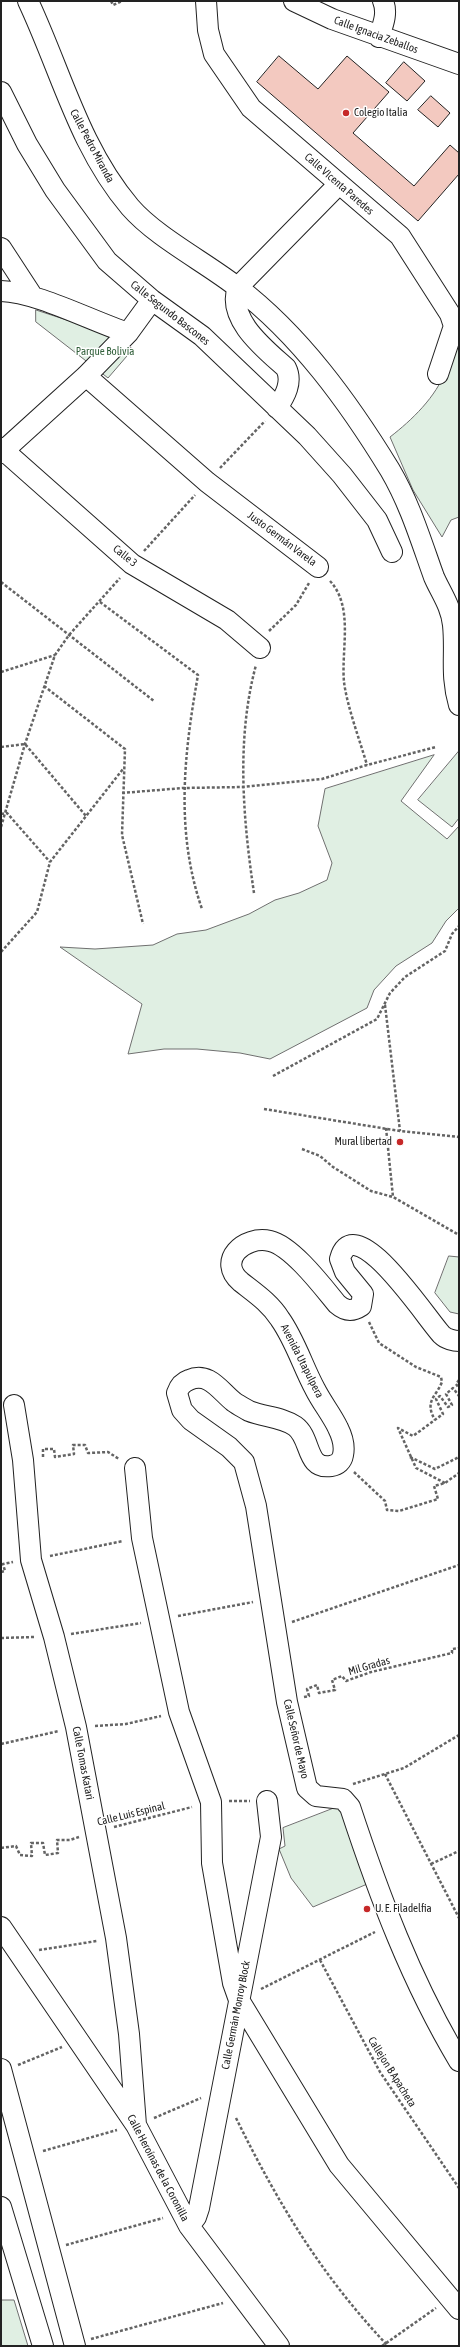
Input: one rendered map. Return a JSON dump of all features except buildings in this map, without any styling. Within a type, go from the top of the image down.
[{"type":"street","name":"Calle Pedro Miranda","points":[[28,1],[40,28],[68,102],[108,179],[132,210],[168,239],[238,287],[281,325],[307,353],[391,472],[418,529],[435,578],[450,608],[453,626],[452,674],[459,705]]},
{"type":"street","name":"Calle VIcenta Paredes","points":[[206,1],[208,30],[214,54],[227,76],[251,108],[400,236],[450,314],[454,326],[438,374]]},
{"type":"street","name":"Calle Ignacia Zeballos","points":[[294,1],[332,19],[378,37],[459,64]]},
{"type":"street","points":[[378,37],[384,24],[386,7],[383,1]]},
{"type":"street","name":"Calle Segundo Bascones","points":[[1,92],[31,151],[84,232],[107,261],[152,300],[202,336],[307,436],[342,475],[377,520],[392,552]]},
{"type":"street","points":[[277,408],[286,395],[289,384],[289,374],[286,368],[255,340],[244,324],[235,302],[238,287],[339,184]]},
{"type":"street","points":[[1,248],[33,297]]},
{"type":"street","points":[[1,291],[15,291],[128,333]]},
{"type":"street","points":[[2,451],[86,376],[128,333],[152,300]]},
{"type":"street","name":"Justo Germán Varela","points":[[86,376],[207,482],[318,567]]},
{"type":"street","name":"Calle 3","points":[[2,451],[132,564],[227,620],[260,648]]},
{"type":"street","name":"Avenida Utapulpera","points":[[340,1462],[344,1454],[344,1443],[338,1428],[315,1390],[281,1320],[269,1304],[240,1281],[231,1265],[233,1257],[237,1249],[245,1243],[256,1240],[271,1241],[285,1248],[342,1308],[355,1310],[360,1306]]},
{"type":"street","points":[[360,1306],[362,1294],[340,1264],[341,1254],[345,1248],[351,1245],[357,1245],[372,1253],[412,1295],[444,1337],[458,1346]]},
{"type":"street","name":"Calle Señor de Mayo","points":[[340,1462],[335,1466],[328,1467],[318,1465],[313,1461],[303,1433],[294,1426],[240,1406],[215,1383],[204,1378],[194,1378],[185,1382],[177,1393],[182,1410],[191,1420],[229,1447],[244,1462],[256,1506],[287,1702],[307,1788],[316,1796],[343,1799],[350,1807],[391,1924],[433,2017],[459,2061]]},
{"type":"street","name":"Calle Tomas Katari","points":[[14,1405],[22,1460],[31,1560],[54,1637],[76,1727],[116,1938],[129,2034],[136,2125]]},
{"type":"street","points":[[135,1468],[142,1538],[161,1619],[179,1712],[211,1802],[212,1863],[233,1983],[239,2000],[339,2165],[454,2304]]},
{"type":"street","name":"Calle Germán Monroy Block","points":[[185,2220],[196,2217],[199,2208],[271,1837],[267,1800]]},
{"type":"street","name":"Calle Heroínas de la Coronilla","points":[[1,1927],[136,2125],[185,2220],[279,2346]]},
{"type":"street","points":[[1,2070],[75,2345]]},
{"type":"street","points":[[1,2207],[43,2346]]},
{"type":"path","points":[[111,1],[113,5],[122,1]]},
{"type":"path","points":[[1,827],[7,813],[25,744],[55,655],[69,635],[100,602],[132,564],[277,408]]},
{"type":"path","points":[[254,893],[245,834],[243,787],[250,686],[260,648],[271,628],[296,605],[318,567]]},
{"type":"path","name":"Justo Germán Varela","points":[[318,567],[337,588],[344,616],[344,682],[366,765]]},
{"type":"path","points":[[1,582],[154,701]]},
{"type":"path","points":[[100,602],[198,674],[190,722],[183,788],[188,859],[202,909]]},
{"type":"path","points":[[1,672],[55,655]]},
{"type":"path","points":[[44,686],[124,749],[122,835],[143,924]]},
{"type":"path","points":[[1,747],[25,744]]},
{"type":"path","points":[[25,744],[86,816]]},
{"type":"path","points":[[122,793],[183,788],[243,787],[322,779],[366,765],[436,747]]},
{"type":"path","points":[[1,952],[37,912],[50,862],[123,768]]},
{"type":"path","points":[[1,814],[7,813]]},
{"type":"path","points":[[7,813],[50,862]]},
{"type":"path","points":[[273,1076],[377,1019],[390,993],[405,977],[445,951],[452,934],[459,926]]},
{"type":"path","points":[[385,1004],[400,1131]]},
{"type":"path","points":[[264,1108],[400,1131],[459,1137]]},
{"type":"path","points":[[386,1128],[393,1197]]},
{"type":"path","points":[[302,1149],[320,1156],[333,1167],[371,1191],[393,1197],[459,1235]]},
{"type":"path","points":[[360,1306],[379,1343],[416,1367],[441,1377],[442,1382],[432,1396],[430,1403],[431,1412],[435,1420]]},
{"type":"path","points":[[459,1380],[456,1384],[459,1388]]},
{"type":"path","points":[[445,1483],[416,1468],[398,1428],[413,1436],[443,1414],[436,1399],[440,1396],[448,1407],[452,1404],[446,1394],[453,1388],[459,1396]]},
{"type":"path","points":[[22,1460],[44,1458],[43,1449],[54,1449],[56,1457],[74,1454],[73,1446],[85,1445],[88,1453],[108,1452],[135,1468]]},
{"type":"path","points":[[410,1456],[435,1469],[459,1456]]},
{"type":"path","points":[[340,1462],[385,1501],[387,1510],[400,1511],[438,1499],[434,1486],[445,1483],[459,1473]]},
{"type":"path","points":[[1,1572],[4,1571],[3,1564],[31,1560],[142,1538]]},
{"type":"path","points":[[275,1628],[459,1565]]},
{"type":"path","points":[[1,1638],[54,1637],[161,1619],[270,1598]]},
{"type":"path","name":"Mil Gradas","points":[[287,1702],[309,1696],[307,1689],[317,1685],[319,1693],[335,1690],[332,1680],[342,1676],[346,1681],[371,1672],[452,1653],[452,1648],[459,1648]]},
{"type":"path","points":[[347,1786],[404,1768],[459,1735]]},
{"type":"path","points":[[385,1774],[459,1918]]},
{"type":"path","name":"Calle Luis Espinal","points":[[1,1848],[16,1846],[20,1855],[32,1856],[31,1843],[43,1843],[46,1855],[58,1853],[58,1840],[70,1840],[96,1831],[211,1802],[267,1800]]},
{"type":"path","points":[[431,1864],[459,1851]]},
{"type":"path","points":[[239,2000],[391,1924]]},
{"type":"path","points":[[18,1953],[116,1938]]},
{"type":"path","name":"Callejon B Apacheta","points":[[320,1960],[380,2072],[459,2188]]},
{"type":"path","points":[[1,2070],[79,2040]]},
{"type":"path","points":[[25,2156],[136,2125],[222,2090],[264,2175],[296,2231],[341,2294],[386,2345]]},
{"type":"path","points":[[49,2250],[185,2220]]},
{"type":"path","points":[[75,2345],[243,2298]]},
{"type":"path","points":[[382,2346],[454,2304]]},
{"type":"green space","name":"Parque Bolivia","points":[[36,310],[110,334],[133,349],[108,378],[36,322]]},
{"type":"green space","points":[[459,328],[459,517],[451,520],[442,537],[413,490],[390,437],[407,423],[430,399],[442,380]]},
{"type":"green space","points":[[459,751],[459,818],[452,827],[418,800]]},
{"type":"green space","points":[[434,755],[401,801],[447,839],[459,826],[459,908],[446,921],[432,943],[396,966],[374,990],[367,1008],[270,1059],[240,1053],[197,1049],[164,1049],[128,1054],[142,1004],[60,947],[95,949],[153,945],[177,934],[206,930],[249,914],[275,900],[299,893],[327,880],[332,863],[318,826],[325,789]]},
{"type":"green space","points":[[449,1256],[459,1257],[459,1314],[450,1312],[435,1293]]},
{"type":"green space","points":[[340,1806],[372,1882],[313,1907],[291,1878],[279,1849],[285,1846],[283,1828]]},
{"type":"green space","points":[[1,2300],[14,2300],[28,2346],[1,2346]]},
{"type":"place","name":"Colegio Italia","points":[[346,113]]},
{"type":"place","name":"Mural libertad","points":[[400,1142]]},
{"type":"place","name":"U. E. Filadelfia","points":[[367,1909]]}]
